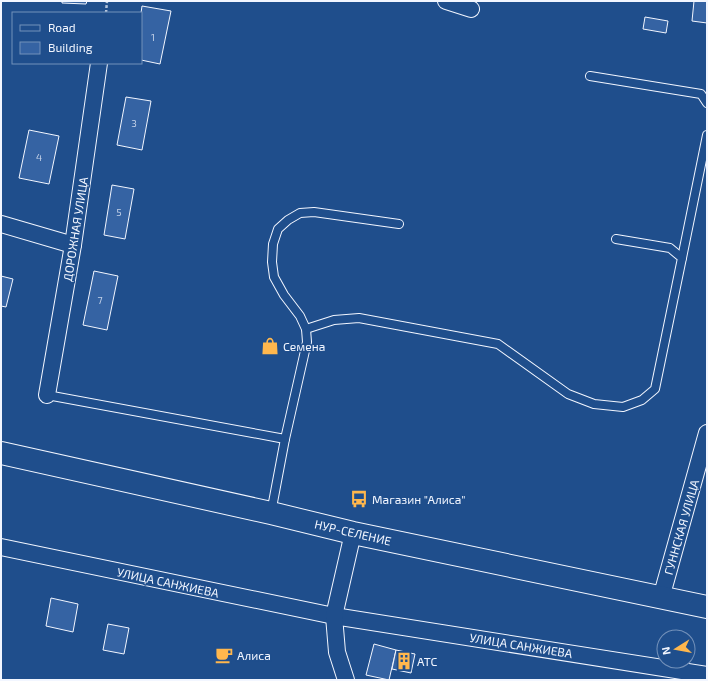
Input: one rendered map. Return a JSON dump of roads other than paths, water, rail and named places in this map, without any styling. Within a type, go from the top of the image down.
[{"type":"highway","name":"НУР-СЕЛЕНИЕ","points":[[1,453],[271,513],[353,533],[707,607]]},
{"type":"street","points":[[446,1],[472,9]]},
{"type":"street","name":"ДОРОЖНАЯ УЛИЦА","points":[[47,395],[73,245],[99,64]]},
{"type":"street","points":[[1,224],[73,245]]},
{"type":"street","name":"ГУННСКАЯ УЛИЦА","points":[[661,598],[707,433]]},
{"type":"street","points":[[346,680],[337,652],[334,616],[353,533]]},
{"type":"street","name":"УЛИЦА САНЖИЕВА","points":[[1,547],[334,616],[707,674]]},
{"type":"lane","points":[[590,76],[701,94],[707,103]]},
{"type":"lane","points":[[306,329],[334,320],[359,318],[498,344],[568,394],[594,404],[622,407],[642,400],[655,389],[707,135]]},
{"type":"lane","points":[[271,513],[285,439],[307,342],[306,329],[300,316],[284,295],[274,277],[272,262],[273,244],[278,229],[294,216],[307,212],[399,224]]},
{"type":"lane","points":[[616,239],[670,248],[682,258]]},
{"type":"lane","points":[[47,395],[285,439]]},
{"type":"place","name":"Семена","points":[[270,346]]},
{"type":"place","name":"Магазин \"Алиса\"","points":[[359,499]]},
{"type":"place","name":"Алиса","points":[[224,655]]},
{"type":"place","name":"АТС","points":[[404,661]]}]
